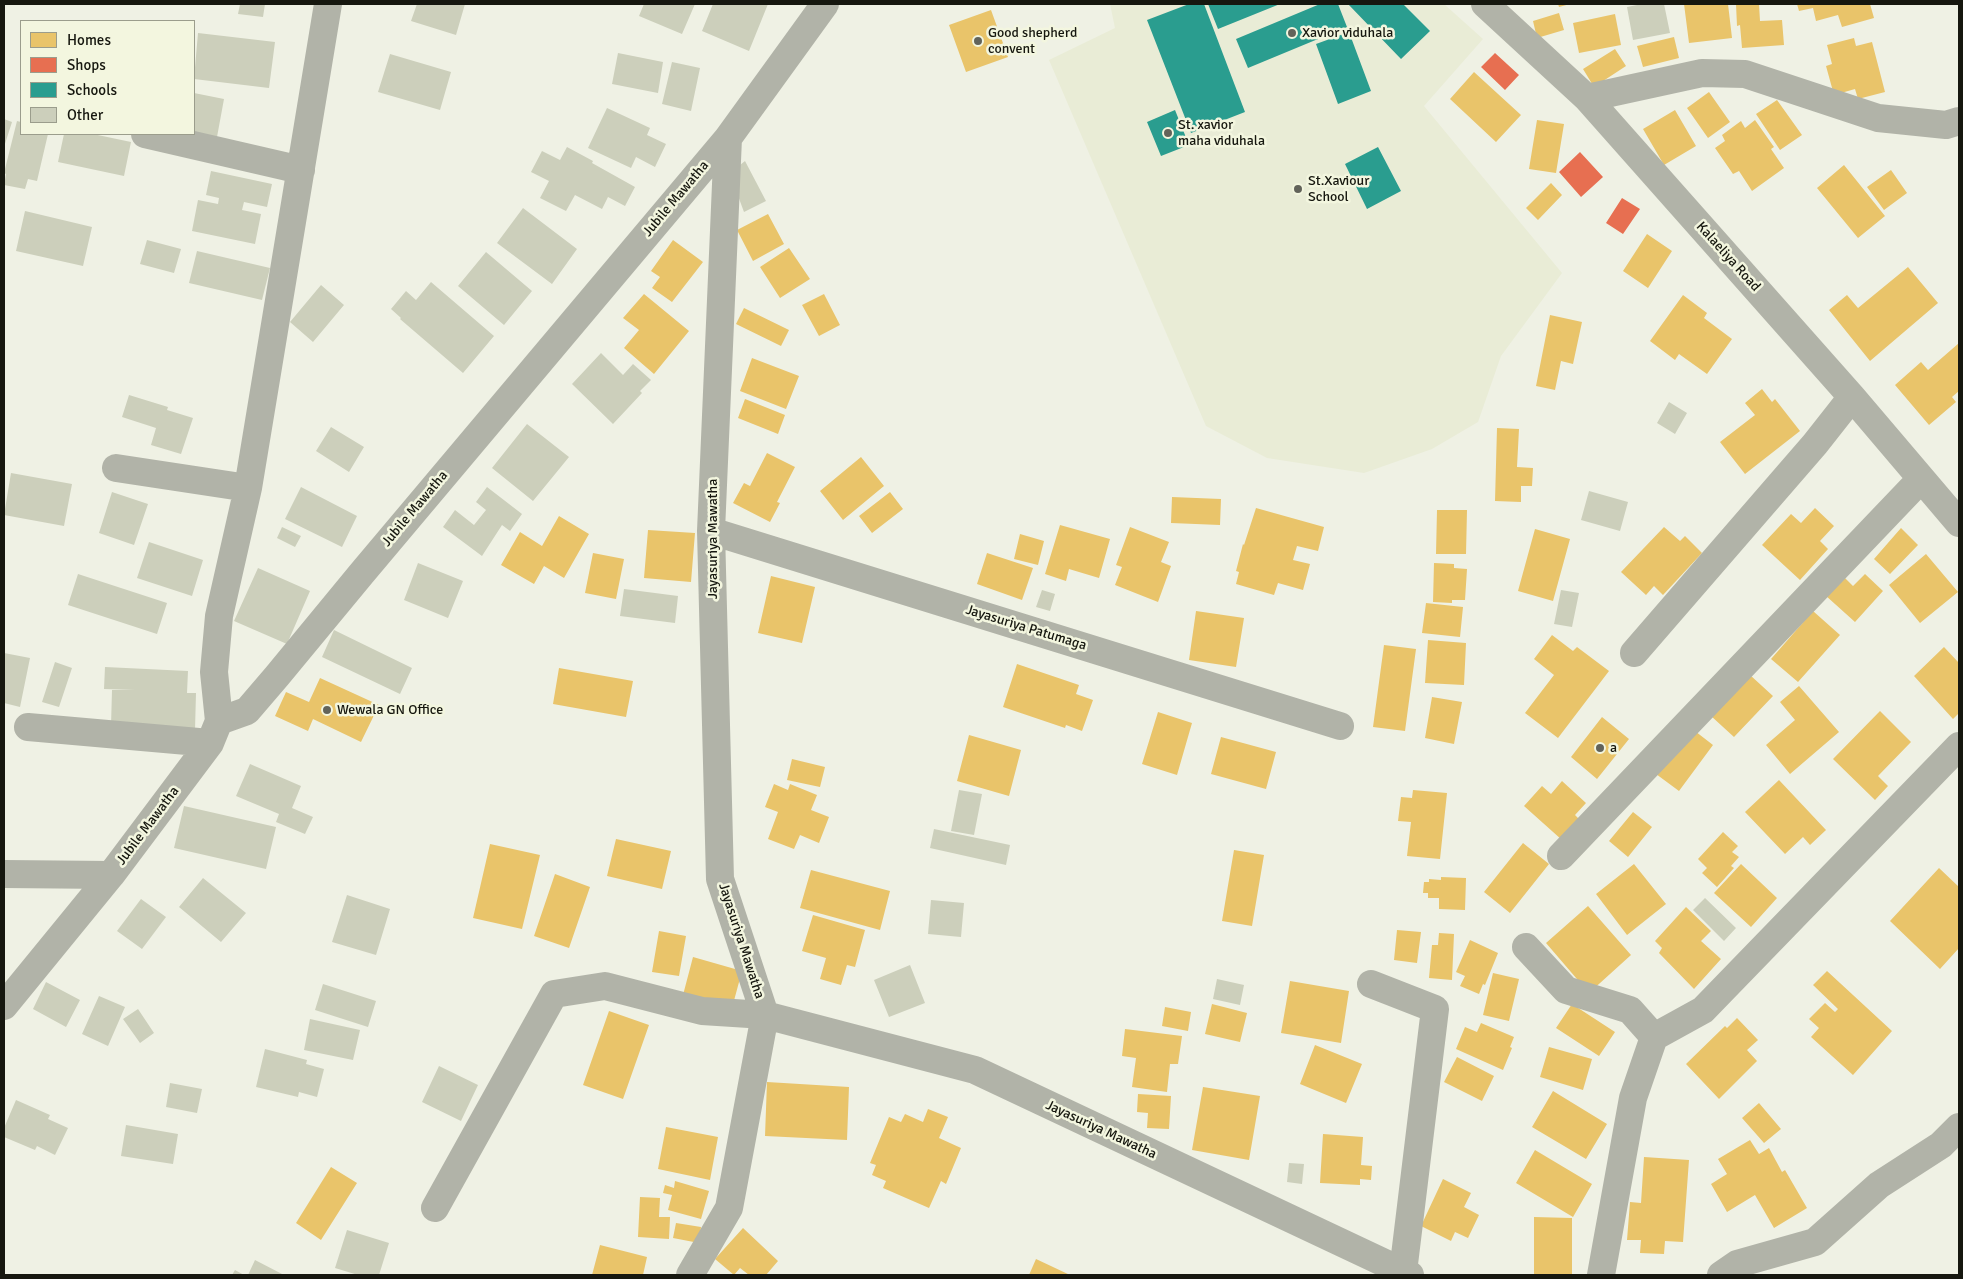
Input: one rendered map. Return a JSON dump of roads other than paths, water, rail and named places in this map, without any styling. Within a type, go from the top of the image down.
[{"type":"street","points":[[28,727],[215,732],[214,672],[219,616],[248,488],[328,4]]},
{"type":"street","name":"Jubile Mawatha","points":[[4,1006],[111,875],[215,732],[247,711],[374,557],[728,138],[825,4]]},
{"type":"street","name":"Kalaeliya Road","points":[[1484,4],[1587,98],[1852,397],[1959,523]]},
{"type":"street","points":[[1587,98],[1702,74],[1745,74],[1878,118],[1946,125],[1959,121]]},
{"type":"street","points":[[149,135],[301,170]]},
{"type":"street","name":"Jayasuriya Mawatha","points":[[728,138],[711,531],[720,879],[765,1015],[975,1070],[1407,1274]]},
{"type":"street","points":[[1634,653],[1815,444],[1852,397]]},
{"type":"street","points":[[116,468],[248,488]]},
{"type":"street","points":[[1561,856],[1921,479]]},
{"type":"street","name":"Jayasuriya Patumaga","points":[[711,531],[1340,726]]},
{"type":"street","points":[[1601,1275],[1633,1098],[1654,1037],[1703,1010],[1959,746]]},
{"type":"street","points":[[4,874],[111,875]]},
{"type":"street","points":[[1526,946],[1566,990],[1630,1010],[1654,1037]]},
{"type":"street","points":[[1371,984],[1435,1009],[1407,1274]]},
{"type":"street","points":[[436,1208],[554,994],[605,986],[702,1011],[765,1015],[729,1208],[690,1275]]},
{"type":"street","points":[[1721,1275],[1737,1264],[1815,1242],[1878,1185],[1941,1145],[1959,1127]]},
{"type":"place","name":"Xavior viduhala","points":[[1292,33]]},
{"type":"place","name":"Good shepherd convent","points":[[978,41]]},
{"type":"place","name":"St. xavior maha viduhala","points":[[1168,133]]},
{"type":"place","name":"St.Xaviour School","points":[[1298,189]]},
{"type":"place","name":"Wewala GN Office","points":[[327,710]]},
{"type":"place","name":"a","points":[[1600,748]]}]
